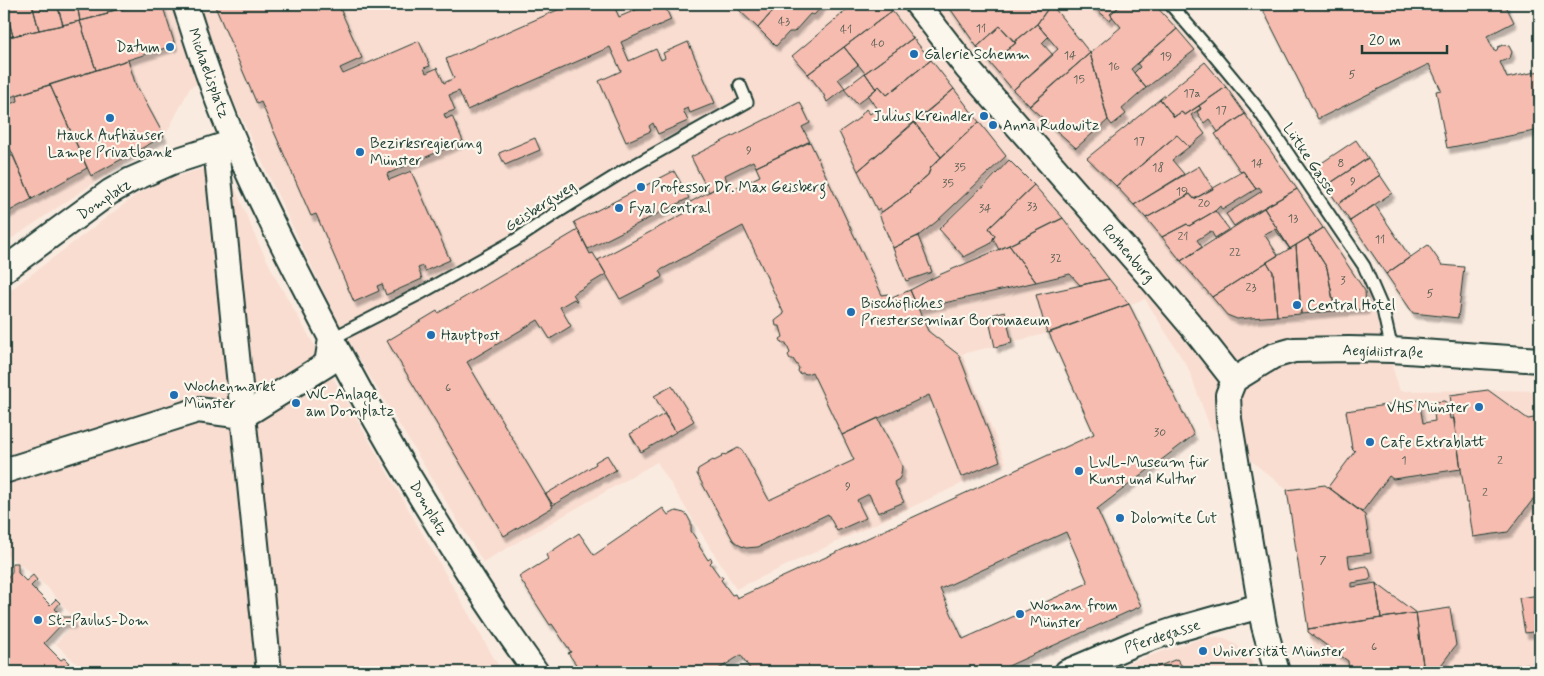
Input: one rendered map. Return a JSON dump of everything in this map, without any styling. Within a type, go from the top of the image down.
[{"type":"street","name":"Michaelisplatz","points":[[185,4],[209,76],[225,145]]},
{"type":"street","name":"Rothenburg","points":[[917,4],[966,67],[1150,276],[1234,380]]},
{"type":"street","name":"Domplatz","points":[[4,270],[110,192],[151,171],[225,145],[264,210],[331,340],[390,445],[472,578],[536,672]]},
{"type":"street","points":[[225,145],[243,416],[269,672]]},
{"type":"street","points":[[4,471],[198,410],[243,416],[327,364],[331,340]]},
{"type":"street","name":"Aegidiistraße","points":[[1234,380],[1273,356],[1294,350],[1392,350],[1540,360]]},
{"type":"street","points":[[1234,380],[1228,395],[1228,411],[1272,668]]},
{"type":"street","name":"Pferdegasse","points":[[1067,672],[1133,644],[1260,606]]},
{"type":"street","points":[[259,672],[265,632]]},
{"type":"lane","name":"Lütke Gasse","points":[[1170,4],[1255,105],[1364,266],[1383,310],[1392,350]]},
{"type":"lane","name":"Geisbergweg","points":[[331,340],[423,292],[514,241],[624,171],[747,102],[740,85]]},
{"type":"shaded area","points":[[4,4],[1159,4],[1228,83],[1368,289],[1400,391],[1540,391],[1540,672],[1324,672],[1308,632],[1287,490],[1210,427],[1188,368],[1145,299],[1049,333],[962,354],[1006,463],[736,589],[657,462],[483,562],[342,331],[219,71],[190,88],[166,134],[4,244]]},
{"type":"shaded area","name":"Wochenmarkt Münster","points":[[202,169],[231,179],[257,240],[278,282],[502,672],[85,672],[56,644],[73,623],[73,617],[47,587],[4,554],[4,295],[136,195],[163,180]]},
{"type":"shaded area","name":"Universität Münster","points":[[1210,637],[1225,639],[1237,645],[1258,672],[1102,672],[1194,641]]},
{"type":"building","points":[[4,4],[32,4],[39,30],[13,36]]},
{"type":"building","points":[[4,4],[13,36],[4,38]]},
{"type":"building","points":[[32,4],[57,4],[63,25],[39,30]]},
{"type":"building","points":[[57,4],[77,4],[80,21],[63,25]]},
{"type":"building","points":[[77,4],[114,4],[115,10],[107,12],[108,14],[80,21]]},
{"type":"building","points":[[127,4],[148,4],[128,8]]},
{"type":"building","points":[[148,4],[162,4],[175,45],[96,70],[80,21],[108,14],[107,12]]},
{"type":"building","name":"Bezirksregierung Münster","points":[[214,4],[338,4],[362,58],[340,68],[343,74],[419,41],[430,66],[424,68],[426,73],[437,68],[444,83],[454,78],[446,59],[571,4],[613,4],[619,17],[650,4],[664,4],[671,20],[621,42],[629,61],[656,49],[661,60],[665,58],[663,53],[688,42],[715,103],[690,113],[688,108],[683,110],[688,121],[658,134],[653,123],[649,126],[651,131],[626,142],[599,81],[621,71],[610,47],[467,110],[459,91],[449,95],[455,110],[444,114],[446,119],[452,116],[463,141],[387,174],[389,180],[411,171],[450,260],[425,271],[423,266],[418,268],[422,279],[386,295],[382,284],[377,286],[379,291],[354,302],[316,214],[311,216],[261,102],[257,104]]},
{"type":"building","points":[[742,4],[779,4],[758,28],[738,9]]},
{"type":"building","points":[[779,4],[824,4],[814,15],[810,14],[794,32],[789,32],[776,46],[758,28]]},
{"type":"building","points":[[854,4],[886,4],[892,11],[808,74],[792,56]]},
{"type":"building","points":[[947,4],[1051,4],[1037,24],[1014,42],[1000,26],[977,47]]},
{"type":"building","points":[[1051,4],[1090,53],[1030,106],[1013,90],[1058,49],[1037,24]]},
{"type":"building","points":[[1090,4],[1123,4],[1110,14],[1113,17],[1109,20]]},
{"type":"building","points":[[1123,4],[1154,4],[1177,29],[1131,69],[1146,88],[1122,109],[1126,114],[1112,125],[1108,120],[1090,53],[1121,27],[1110,14]]},
{"type":"building","points":[[1260,4],[1505,4],[1514,22],[1487,36],[1494,51],[1503,45],[1509,46],[1512,52],[1510,58],[1500,62],[1507,78],[1540,71],[1540,130],[1447,148],[1436,91],[1441,90],[1429,64],[1318,119]]},
{"type":"building","points":[[892,11],[913,38],[865,73],[844,47]]},
{"type":"building","points":[[80,21],[96,70],[7,98],[4,88],[4,38]]},
{"type":"building","points":[[1037,24],[1048,37],[1042,43],[1053,55],[1013,90],[990,63]]},
{"type":"building","points":[[1000,26],[1016,43],[990,63],[977,47]]},
{"type":"building","points":[[1177,29],[1195,50],[1146,88],[1134,73],[1140,67],[1137,63]]},
{"type":"building","points":[[913,38],[931,60],[887,95],[879,86],[876,89],[865,73]]},
{"type":"building","points":[[844,47],[858,65],[838,79],[845,88],[827,102],[823,93],[808,74]]},
{"type":"building","points":[[1090,53],[1108,120],[1076,148],[1029,106]]},
{"type":"building","name":"Hauck Aufhäuser Lampe Privatbank","points":[[128,60],[137,89],[164,136],[91,176],[50,85]]},
{"type":"building","points":[[931,60],[954,89],[858,171],[839,132],[858,119],[866,109],[870,114],[877,109],[868,96],[879,86],[887,95]]},
{"type":"building","points":[[1205,62],[1226,87],[1185,115],[1181,112],[1174,117],[1160,99]]},
{"type":"building","points":[[865,73],[876,89],[857,104],[844,89]]},
{"type":"building","points":[[50,85],[87,168],[32,199],[4,134],[4,106],[18,101],[17,95]]},
{"type":"building","points":[[1226,87],[1245,114],[1218,132],[1209,119],[1204,123],[1197,112],[1201,109],[1199,106]]},
{"type":"building","points":[[954,89],[979,122],[941,157],[914,122]]},
{"type":"building","points":[[1160,99],[1174,117],[1181,112],[1185,115],[1199,106],[1201,108],[1191,115],[1205,134],[1189,147],[1177,135],[1116,186],[1087,158]]},
{"type":"building","points":[[800,102],[810,123],[802,127],[810,142],[756,167],[753,161],[725,175],[727,182],[709,192],[691,157]]},
{"type":"building","points":[[1245,114],[1297,189],[1234,226],[1226,214],[1262,191],[1259,187],[1256,189],[1243,171],[1241,172],[1215,134]]},
{"type":"building","points":[[914,122],[941,157],[931,167],[928,175],[910,192],[882,212],[880,208],[877,210],[858,171]]},
{"type":"building","points":[[979,122],[1006,156],[936,222],[918,236],[893,248],[879,214],[910,192],[928,175],[931,167]]},
{"type":"building","points":[[1177,135],[1189,147],[1172,160],[1184,174],[1134,205],[1116,186]]},
{"type":"building","points":[[535,138],[540,150],[505,165],[499,153]]},
{"type":"building","points":[[1356,140],[1368,158],[1326,186],[1314,168]]},
{"type":"building","name":"Bischöfliches Priesterseminar Borromaeum","points":[[810,142],[882,295],[888,294],[892,298],[910,290],[928,331],[959,355],[1000,461],[961,477],[929,395],[842,435],[812,372],[800,374],[799,368],[788,355],[790,353],[786,343],[782,343],[780,339],[783,337],[780,326],[776,326],[775,321],[784,314],[743,226],[659,271],[662,276],[661,278],[620,299],[598,260],[689,211],[685,205],[727,182],[731,190],[760,176],[756,167]]},
{"type":"building","points":[[10,152],[32,199],[4,214],[4,155]]},
{"type":"building","points":[[1368,158],[1380,175],[1338,204],[1326,186]]},
{"type":"building","points":[[1009,160],[1034,185],[989,228],[995,236],[990,244],[964,257],[939,229],[983,188]]},
{"type":"building","points":[[1199,166],[1213,189],[1194,199],[1190,194],[1146,218],[1134,205]]},
{"type":"building","points":[[674,171],[689,198],[588,249],[574,222]]},
{"type":"building","points":[[1243,171],[1256,189],[1222,210],[1220,206],[1189,226],[1187,224],[1162,237],[1146,218],[1190,194],[1194,199]]},
{"type":"building","points":[[1380,175],[1392,193],[1350,221],[1338,204]]},
{"type":"building","points":[[1034,185],[1063,218],[999,250],[993,238],[995,236],[989,228]]},
{"type":"building","points":[[1297,189],[1323,228],[1290,249],[1264,208]]},
{"type":"building","points":[[1375,205],[1410,257],[1386,274],[1350,221]]},
{"type":"building","points":[[1264,208],[1290,249],[1275,229],[1264,234],[1278,255],[1212,297],[1181,261]]},
{"type":"building","points":[[1215,211],[1229,229],[1215,238],[1211,231],[1197,240],[1202,247],[1181,261],[1162,237],[1187,224],[1189,226]]},
{"type":"building","points":[[1063,218],[1109,279],[1080,285],[1070,274],[1036,282],[1009,245]]},
{"type":"building","points":[[1323,228],[1365,291],[1366,309],[1335,311],[1327,268],[1308,238]]},
{"type":"building","points":[[578,230],[590,254],[593,253],[606,274],[573,294],[577,301],[574,299],[560,307],[571,326],[550,339],[538,320],[467,362],[553,507],[504,536],[387,341]]},
{"type":"building","points":[[918,236],[932,272],[906,281],[893,248]]},
{"type":"building","points":[[1308,238],[1327,268],[1335,311],[1301,314],[1296,245]]},
{"type":"building","points":[[1009,245],[1036,282],[918,309],[910,290],[939,275]]},
{"type":"building","points":[[1296,245],[1301,314],[1277,316],[1273,272],[1267,262]]},
{"type":"building","points":[[1428,245],[1442,265],[1464,267],[1458,318],[1413,313],[1386,274]]},
{"type":"building","points":[[1267,262],[1273,272],[1277,316],[1237,319],[1227,315],[1212,297]]},
{"type":"building","points":[[1109,279],[1129,304],[1047,333],[1036,295]]},
{"type":"building","name":"LWL-Museum für Kunst und Kultur","points":[[1129,304],[1194,435],[1097,509],[1141,606],[995,672],[752,672],[741,655],[714,672],[584,672],[582,669],[580,670],[568,653],[571,652],[552,624],[550,625],[519,577],[548,559],[546,555],[579,533],[594,555],[663,508],[668,515],[676,511],[687,515],[691,523],[691,531],[699,546],[708,560],[711,558],[712,561],[710,563],[720,577],[722,576],[721,580],[732,595],[735,594],[737,598],[1094,434],[1049,333]],"holes":[[[1066,532],[1088,583],[963,639],[940,589]]]},
{"type":"building","points":[[1005,311],[1012,343],[995,347],[988,316]]},
{"type":"building","points":[[672,386],[694,421],[676,432],[654,396]]},
{"type":"building","points":[[1488,390],[1528,419],[1540,417],[1540,468],[1536,469],[1540,492],[1508,532],[1473,537],[1450,395]]},
{"type":"building","points":[[1419,400],[1423,423],[1435,421],[1433,405],[1435,402],[1444,401],[1447,403],[1450,419],[1454,418],[1461,469],[1393,479],[1389,476],[1362,512],[1328,487],[1355,451],[1352,448],[1346,411]]},
{"type":"building","points":[[664,414],[676,432],[641,452],[630,434]]},
{"type":"building","points":[[878,418],[902,466],[899,479],[894,482],[904,502],[878,513],[869,494],[857,500],[866,518],[837,531],[828,514],[758,547],[746,548],[733,540],[697,474],[698,469],[738,448],[742,450],[769,500],[854,460],[842,435]]},
{"type":"building","points":[[607,455],[616,470],[553,505],[546,494],[596,464],[595,462]]},
{"type":"building","points":[[1325,485],[1365,515],[1371,553],[1348,556],[1350,569],[1366,566],[1369,568],[1371,577],[1369,580],[1352,583],[1352,587],[1376,583],[1381,618],[1308,629],[1287,490]]},
{"type":"building","name":"St.-Paulus-Dom","points":[[12,563],[18,563],[18,573],[26,581],[33,575],[37,580],[31,586],[50,605],[56,599],[60,603],[55,609],[63,617],[73,617],[73,623],[63,623],[44,643],[61,660],[64,658],[69,663],[66,665],[73,672],[4,672],[4,581],[12,572]]},
{"type":"building","points":[[1376,583],[1416,613],[1381,618]]},
{"type":"building","points":[[1540,595],[1540,631],[1525,633],[1519,598]]},
{"type":"building","points":[[1450,608],[1456,645],[1436,672],[1424,672],[1416,613]]},
{"type":"building","points":[[1416,613],[1424,672],[1349,672],[1348,661],[1308,632],[1308,629]]},
{"type":"building","points":[[1177,659],[1186,672],[1159,672],[1157,667]]},
{"type":"building","points":[[1527,664],[1528,672],[1488,672],[1488,669]]},
{"type":"building","points":[[1139,667],[1142,672],[1129,672]]},
{"type":"place","name":"Datum","points":[[170,47]]},
{"type":"place","name":"Galerie Schemm","points":[[914,54]]},
{"type":"place","name":"Julius Kreindler","points":[[984,116]]},
{"type":"place","name":"Hauck Aufhäuser Lampe Privatbank","points":[[110,118]]},
{"type":"place","name":"Anna Rudowitz","points":[[993,125]]},
{"type":"place","name":"Bezirksregierung Münster","points":[[360,152]]},
{"type":"place","name":"Professor Dr. Max Geisberg","points":[[641,187]]},
{"type":"place","name":"Fyal Central","points":[[619,208]]},
{"type":"place","name":"Central Hotel","points":[[1297,305]]},
{"type":"place","name":"Bischöfliches Priesterseminar Borromaeum","points":[[851,312]]},
{"type":"place","name":"Hauptpost","points":[[431,335]]},
{"type":"place","name":"Wochenmarkt Münster","points":[[174,395]]},
{"type":"place","name":"WC-Anlage am Domplatz","points":[[296,403]]},
{"type":"place","name":"VHS Münster","points":[[1479,407]]},
{"type":"place","name":"Cafe Extrablatt","points":[[1370,442]]},
{"type":"place","name":"LWL-Museum für Kunst und Kultur","points":[[1079,471]]},
{"type":"place","name":"Dolomite Cut","points":[[1120,518]]},
{"type":"place","name":"Woman from Münster","points":[[1020,614]]},
{"type":"place","name":"St.-Paulus-Dom","points":[[38,620]]},
{"type":"place","name":"Universität Münster","points":[[1203,651]]}]
